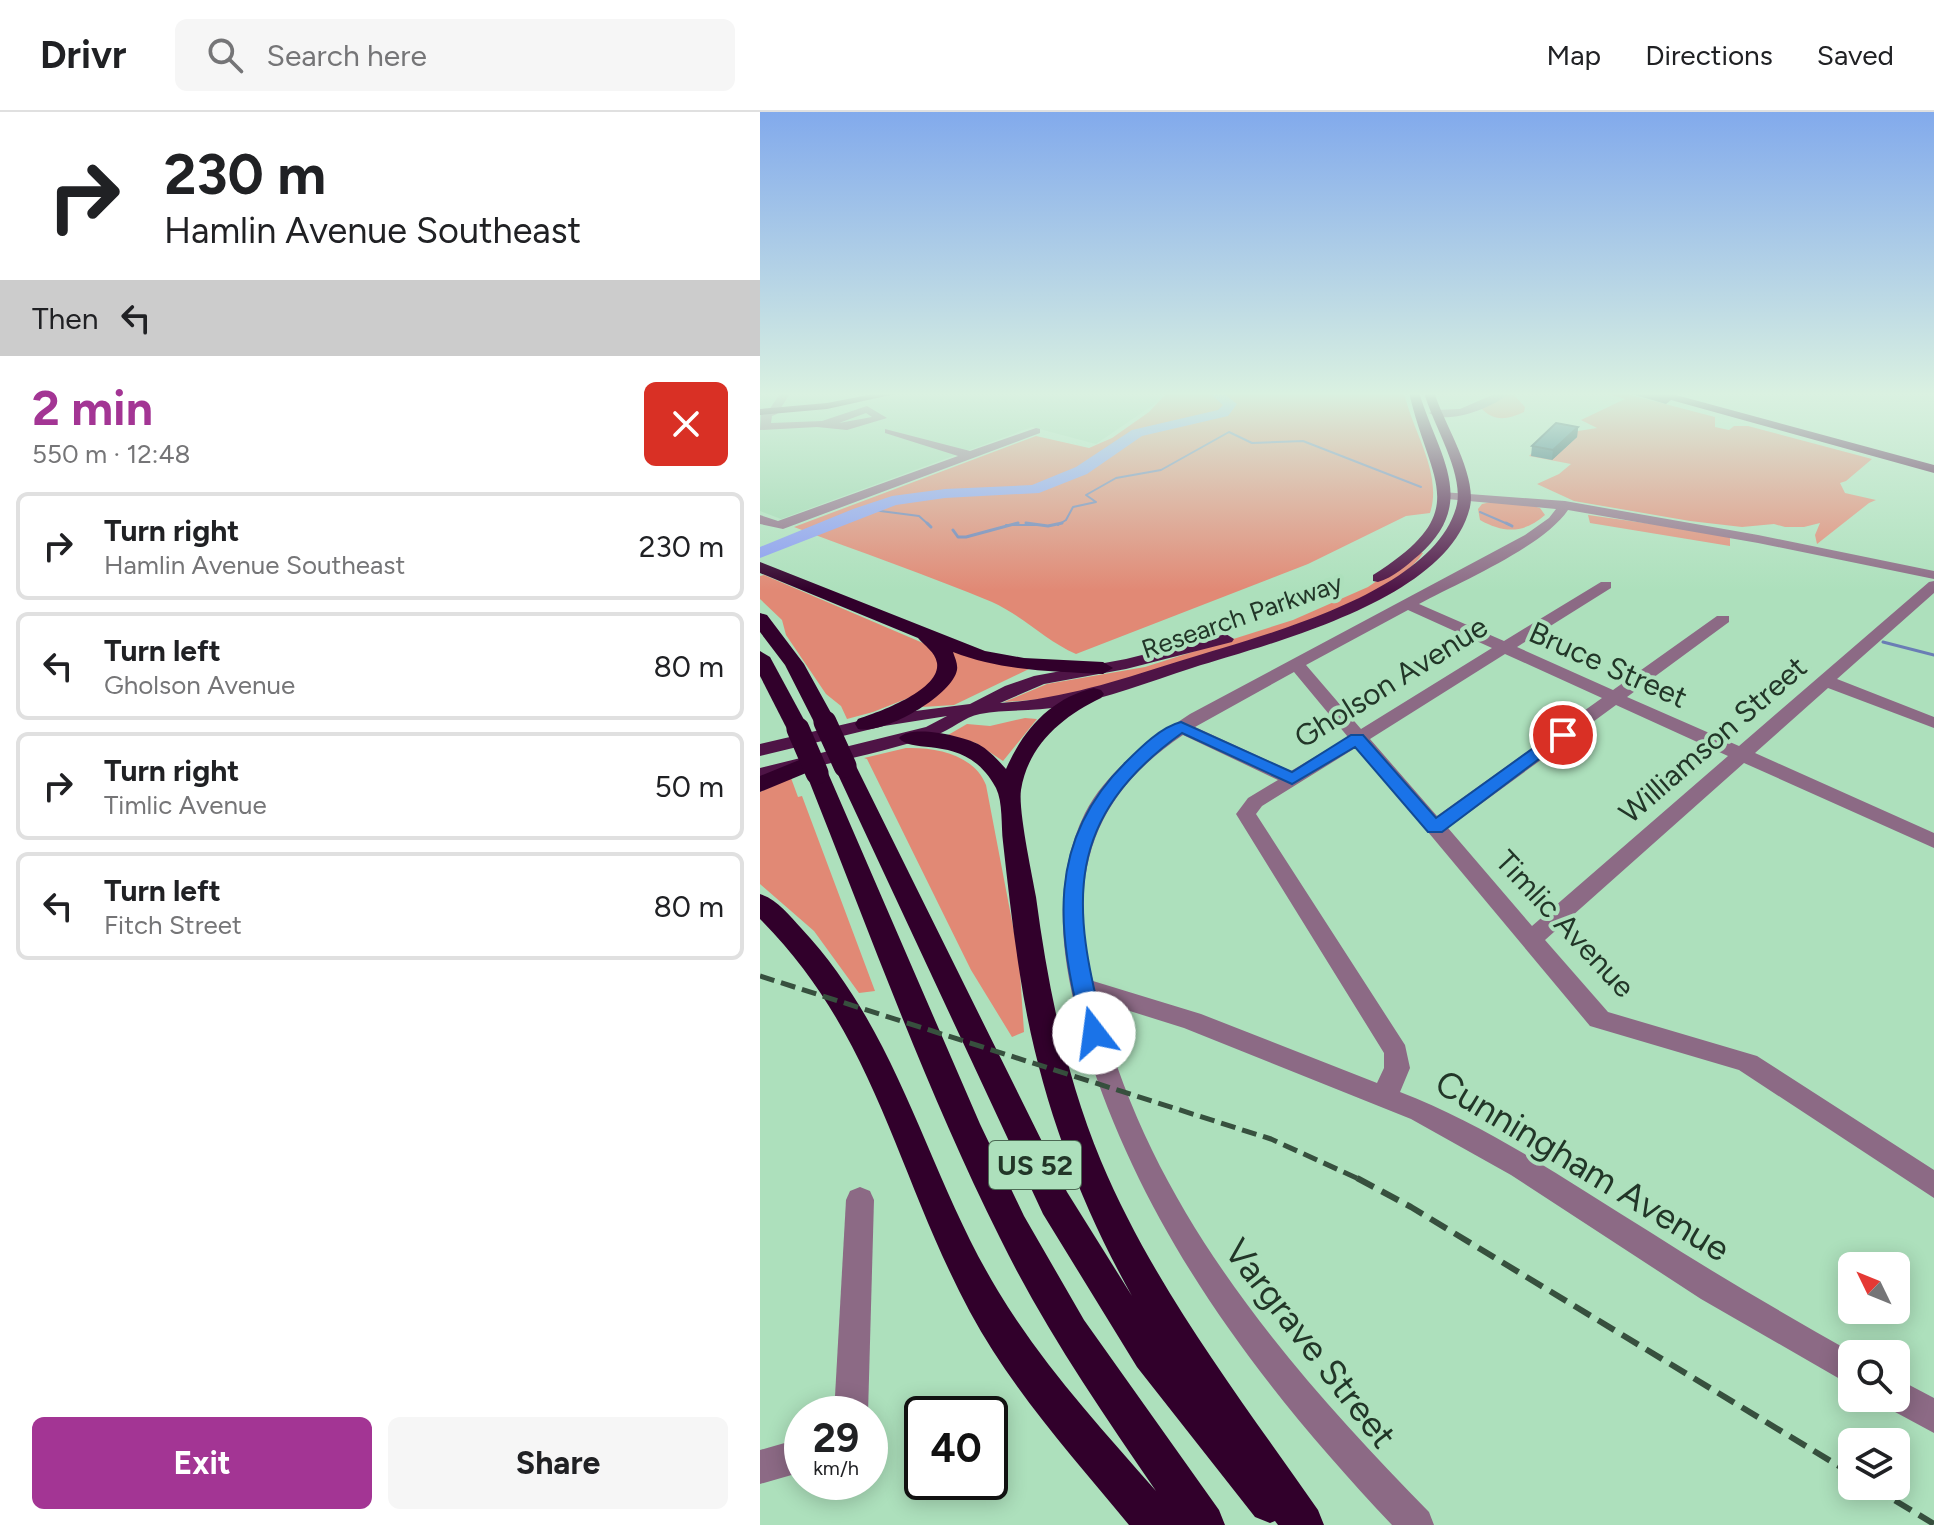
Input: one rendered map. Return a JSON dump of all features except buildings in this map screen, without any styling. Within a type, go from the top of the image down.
[{"type":"highway","points":[[765,569],[926,637],[1001,661],[1103,668]]},
{"type":"highway","name":"US 52","points":[[760,619],[799,672],[825,722],[824,768],[964,1124],[1012,1227],[1078,1344],[1204,1525]]},
{"type":"highway","points":[[866,724],[917,701],[943,679],[948,668],[947,658],[941,648],[926,637]]},
{"type":"highway","name":"US 52","points":[[760,657],[798,729],[824,768],[1069,1227],[1150,1354],[1290,1525]]},
{"type":"highway","points":[[1009,791],[1020,757],[1033,735],[1057,713],[1094,694]]},
{"type":"highway","points":[[910,738],[943,740],[973,749],[992,765],[1009,791],[1042,1017],[1064,1103],[1081,1153],[1126,1252],[1154,1301],[1303,1525]]},
{"type":"highway","points":[[760,785],[824,768]]},
{"type":"highway","points":[[760,903],[805,949],[862,1033],[900,1112],[960,1256],[1011,1344],[1157,1525]]},
{"type":"main road","points":[[1438,458],[1456,496]]},
{"type":"main road","points":[[1454,458],[1461,476],[1456,496]]},
{"type":"main road","points":[[1892,458],[1934,469]]},
{"type":"main road","name":"Research Parkway","points":[[760,774],[824,768],[943,726],[1029,683],[1252,631],[1353,592],[1388,572],[1421,546],[1456,496]]},
{"type":"main road","name":"Research Parkway","points":[[760,750],[866,724],[930,713],[1052,703],[1094,694],[1289,632],[1378,593],[1412,572],[1438,550],[1460,517],[1456,496]]},
{"type":"street","points":[[760,519],[778,526],[961,458]]},
{"type":"street","points":[[1456,496],[1565,505],[1781,541],[1934,575]]},
{"type":"street","name":"Vargrave Street","points":[[1416,1525],[1329,1435],[1220,1297],[1190,1250],[1124,1125],[1082,987],[1072,899],[1075,870],[1082,839],[1096,810],[1114,784],[1146,751],[1181,727],[1541,532],[1554,521],[1565,505]]},
{"type":"street","name":"Gholson Avenue","points":[[1385,1095],[1397,1068],[1396,1052],[1248,820],[1249,807],[1606,585]]},
{"type":"street","name":"Williamson Street","points":[[1532,939],[1934,585]]},
{"type":"street","name":"Bruce Street","points":[[1407,604],[1934,841]]},
{"type":"street","points":[[1435,828],[1723,619]]},
{"type":"street","name":"Timlic Avenue","points":[[1296,664],[1599,1019],[1617,1027],[1724,1052],[1748,1063],[1934,1185]]},
{"type":"street","points":[[1826,681],[1934,723]]},
{"type":"street","points":[[1181,727],[1292,779]]},
{"type":"street","name":"Cunningham Avenue","points":[[1082,987],[1192,1021],[1385,1095],[1484,1144],[1712,1289],[1838,1362]]},
{"type":"street","points":[[852,1396],[860,1200]]},
{"type":"street","points":[[1910,1402],[1934,1416]]},
{"type":"street","points":[[760,1467],[784,1460]]},
{"type":"shaded area","points":[[760,458],[948,458],[781,519],[760,511]]},
{"type":"shaded area","points":[[978,458],[1427,458],[1433,483],[1430,513],[1406,516],[1308,564],[1076,654],[992,602],[794,527]]},
{"type":"shaded area","points":[[1539,458],[1868,458],[1872,459],[1840,483],[1845,493],[1876,500],[1817,544],[1815,535],[1820,523],[1804,527],[1774,524],[1742,527],[1690,521],[1574,501],[1537,484],[1559,474],[1571,464]]},
{"type":"shaded area","points":[[1522,503],[1540,508],[1545,515],[1529,526],[1505,529],[1480,520],[1478,509],[1482,504]]},
{"type":"shaded area","points":[[1588,515],[1730,535],[1730,546],[1590,523]]},
{"type":"shaded area","points":[[1419,552],[1423,553],[1405,572],[1378,589],[1304,622],[1102,687],[1049,698],[1004,702],[1047,684],[1145,667],[1293,620],[1368,587]]},
{"type":"shaded area","points":[[764,575],[930,646],[941,670],[921,693],[847,719],[841,706],[826,694],[786,635],[782,620],[760,599],[760,576]]},
{"type":"shaded area","points":[[951,651],[1029,669],[954,705],[922,707]]},
{"type":"shaded area","points":[[1025,718],[1037,719],[1003,761],[976,743],[948,735],[967,724],[990,726]]},
{"type":"shaded area","points":[[906,748],[942,751],[964,760],[973,766],[986,785],[1019,958],[1024,1032],[1012,1037],[971,970],[864,758]]},
{"type":"shaded area","points":[[791,778],[798,797],[802,796],[875,991],[859,993],[814,931],[760,884],[760,792]]},
{"type":"waterway","points":[[760,553],[892,501],[945,493],[1034,490],[1066,478],[1100,458]]},
{"type":"waterway","points":[[1061,523],[1073,507],[1096,502],[1086,495],[1116,478],[1161,470],[1183,458]]},
{"type":"waterway","points":[[1346,458],[1421,487]]},
{"type":"waterway","points":[[865,509],[919,516],[929,525]]},
{"type":"waterway","points":[[1480,512],[1510,525]]},
{"type":"waterway","points":[[1011,525],[1018,523]]},
{"type":"waterway","points":[[1026,523],[1048,526],[1061,523]]},
{"type":"waterway","points":[[1506,523],[1510,525]]},
{"type":"waterway","points":[[1006,525],[1011,525]]},
{"type":"waterway","points":[[953,530],[958,537],[966,537],[1011,525]]},
{"type":"waterway","points":[[1011,525],[1038,525]]},
{"type":"waterway","points":[[1883,642],[1934,655]]},
{"type":"railway","points":[[760,976],[1271,1139],[1359,1179]]},
{"type":"railway","points":[[1359,1179],[1411,1207],[1838,1466]]},
{"type":"railway","points":[[1894,1500],[1934,1524]]},
{"type":"route","points":[[1094,1033],[1074,937],[1073,887],[1078,854],[1088,825],[1114,784],[1146,751],[1169,734],[1181,727],[1292,779],[1357,739],[1435,828],[1563,735]]}]
